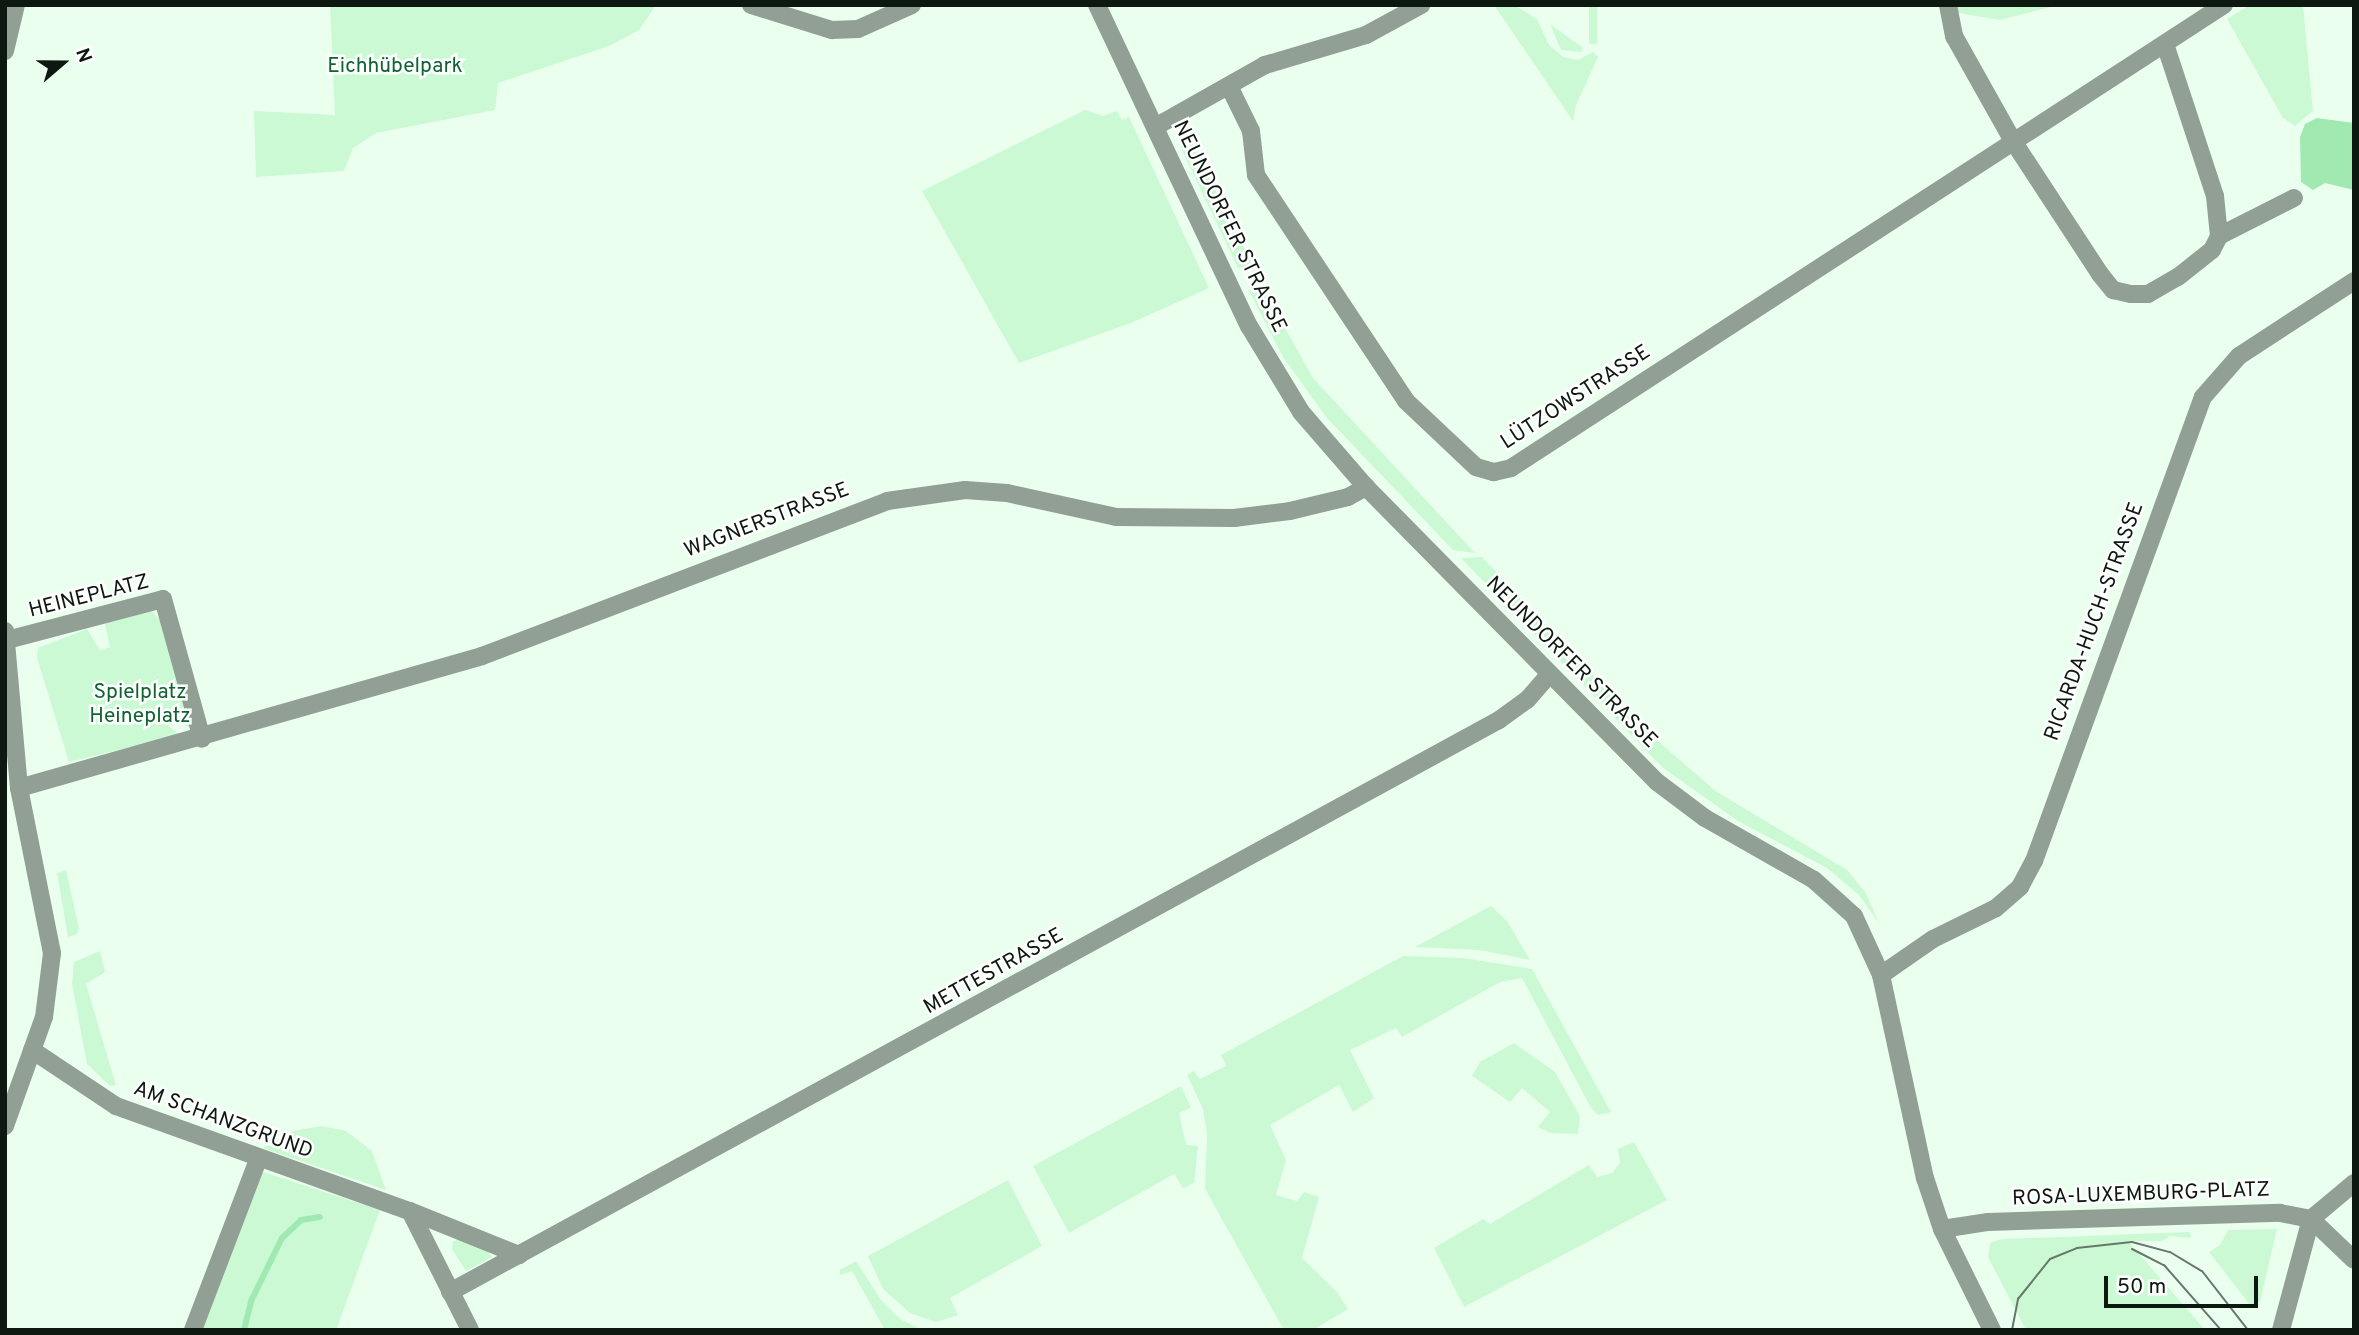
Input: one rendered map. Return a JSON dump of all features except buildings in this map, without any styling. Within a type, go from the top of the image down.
[{"type":"street","points":[[5,51],[16,5]]},
{"type":"street","points":[[751,5],[832,30],[858,29],[912,5]]},
{"type":"street","name":"NEUNDORFER STRASSE","points":[[1097,5],[1249,326],[1283,387],[1366,487],[1548,676],[1657,782],[1705,818],[1836,895],[1864,932],[1881,975],[1925,1178],[1942,1229],[1992,1330]]},
{"type":"street","points":[[1155,127],[1265,65],[1366,35],[1421,5]]},
{"type":"street","points":[[1948,5],[1954,36],[2013,141],[2113,290],[2148,294],[2212,250],[2219,236],[2216,197],[2165,44]]},
{"type":"street","name":"LÜTZOWSTRASSE","points":[[1229,86],[1251,131],[1256,175],[1406,401],[1476,467],[1494,472],[1511,468],[2224,5]]},
{"type":"street","points":[[2219,236],[2294,198]]},
{"type":"street","name":"RICARDA-HUCH-STRASSE","points":[[1881,975],[1933,940],[1996,908],[2020,887],[2034,861],[2203,397],[2239,356],[2354,281]]},
{"type":"street","name":"WAGNERSTRASSE","points":[[202,739],[482,656],[887,501],[965,490],[1007,493],[1116,517],[1234,518],[1290,512],[1348,498],[1366,487]]},
{"type":"street","name":"HEINEPLATZ","points":[[5,1126],[50,990],[52,953],[19,788],[9,722],[6,636],[163,599],[202,739]]},
{"type":"street","name":"METTESTRASSE","points":[[450,1292],[1499,720],[1527,700],[1548,676]]},
{"type":"street","points":[[19,788],[202,739]]},
{"type":"street","name":"AM SCHANZGRUND","points":[[32,1050],[116,1106],[258,1160],[411,1211],[519,1255]]},
{"type":"street","points":[[193,1330],[258,1160]]},
{"type":"street","points":[[2281,1330],[2311,1219],[2354,1183]]},
{"type":"street","points":[[411,1211],[470,1330]]},
{"type":"street","name":"ROSA-LUXEMBURG-PLATZ","points":[[1942,1229],[1988,1222],[2266,1213],[2311,1219]]},
{"type":"street","points":[[2311,1219],[2354,1260]]},
{"type":"green space","name":"Eichhübelpark","points":[[330,5],[656,5],[639,30],[609,46],[498,83],[495,110],[376,133],[353,148],[344,171],[256,177],[254,111],[335,115]]},
{"type":"green space","points":[[1494,5],[1514,5],[1537,19],[1549,45],[1563,57],[1578,60],[1593,52],[1598,57],[1576,105],[1573,121]]},
{"type":"green space","points":[[1589,5],[1597,5],[1597,44],[1589,44]]},
{"type":"green space","points":[[1956,5],[2058,5],[2000,20],[1958,13]]},
{"type":"green space","points":[[2250,5],[2303,5],[2313,111],[2295,126],[2283,118],[2227,19]]},
{"type":"green space","points":[[1550,24],[1583,48],[1581,52],[1561,50]]},
{"type":"green space","points":[[1085,110],[1103,116],[1117,111],[1122,120],[1129,117],[1209,288],[1131,323],[1019,363],[922,191]]},
{"type":"green space","points":[[1184,127],[1255,270],[1238,268],[1180,146]]},
{"type":"green space","points":[[1261,285],[1313,378],[1475,553],[1453,550],[1326,417],[1283,357],[1249,291]]},
{"type":"green space","points":[[1482,557],[1639,725],[1717,792],[1847,870],[1866,893],[1879,923],[1859,895],[1827,868],[1738,821],[1662,767],[1461,558]]},
{"type":"green space","name":"Spielplatz Heineplatz","points":[[150,609],[163,623],[192,723],[189,727],[171,719],[166,724],[180,735],[69,762],[37,658],[38,648],[87,629],[100,650],[110,647],[104,620]]},
{"type":"green space","points":[[66,870],[79,928],[77,934],[68,937],[57,873]]},
{"type":"green space","points":[[1491,906],[1507,921],[1530,960],[1480,950],[1415,947]]},
{"type":"green space","points":[[100,951],[105,972],[86,984],[116,1085],[110,1086],[87,1064],[72,984],[74,962]]},
{"type":"green space","points":[[1403,956],[1463,958],[1532,969],[1611,1112],[1598,1115],[1591,1108],[1522,978],[1500,982],[1402,1037],[1396,1028],[1350,1050],[1374,1098],[1353,1112],[1339,1085],[1270,1125],[1286,1160],[1276,1195],[1297,1201],[1304,1192],[1319,1197],[1302,1258],[1337,1292],[1348,1309],[1313,1330],[1284,1330],[1205,1189],[1207,1134],[1203,1109],[1187,1075],[1194,1071],[1200,1079],[1226,1066],[1221,1055]]},
{"type":"green space","points":[[1514,1043],[1555,1072],[1580,1116],[1578,1134],[1550,1133],[1538,1127],[1550,1112],[1522,1088],[1510,1102],[1472,1076],[1480,1062]]},
{"type":"green space","points":[[1181,1086],[1191,1108],[1179,1113],[1186,1145],[1198,1146],[1194,1183],[1183,1188],[1174,1174],[1069,1233],[1033,1166]]},
{"type":"green space","points":[[322,1126],[346,1131],[372,1151],[386,1190],[263,1148],[293,1131]]},
{"type":"green space","points":[[1634,1142],[1667,1200],[1464,1307],[1434,1248],[1483,1219],[1490,1224],[1589,1165],[1597,1177],[1612,1173],[1620,1163],[1618,1149]]},
{"type":"green space","points":[[263,1172],[380,1210],[336,1330],[202,1330]]},
{"type":"green space","points":[[1008,1180],[1042,1246],[950,1298],[958,1315],[936,1322],[910,1313],[883,1289],[868,1256]]},
{"type":"green space","points":[[2277,1229],[2260,1302],[2250,1305],[2209,1252],[2220,1245],[2228,1230]]},
{"type":"green space","points":[[2190,1232],[2191,1238],[2170,1236],[2162,1241],[2128,1241],[2205,1330],[2026,1330],[1988,1257],[1990,1243],[2002,1239]]},
{"type":"green space","points":[[459,1240],[487,1251],[492,1257],[466,1271],[452,1249],[453,1241]]},
{"type":"green space","points":[[856,1261],[881,1300],[900,1319],[922,1330],[885,1330],[852,1271],[840,1275],[840,1270]]},
{"type":"shaded area","points":[[2317,118],[2354,123],[2354,190],[2325,183],[2313,190],[2301,182],[2300,137],[2305,124]]},
{"type":"waterway","points":[[244,1330],[252,1299],[282,1238],[301,1220],[320,1217]]},
{"type":"tram line","points":[[2012,1330],[2018,1299],[2050,1259],[2077,1248],[2132,1242],[2170,1252],[2202,1271],[2248,1330]]},
{"type":"tram line","points":[[2132,1249],[2164,1265],[2221,1330]]}]
